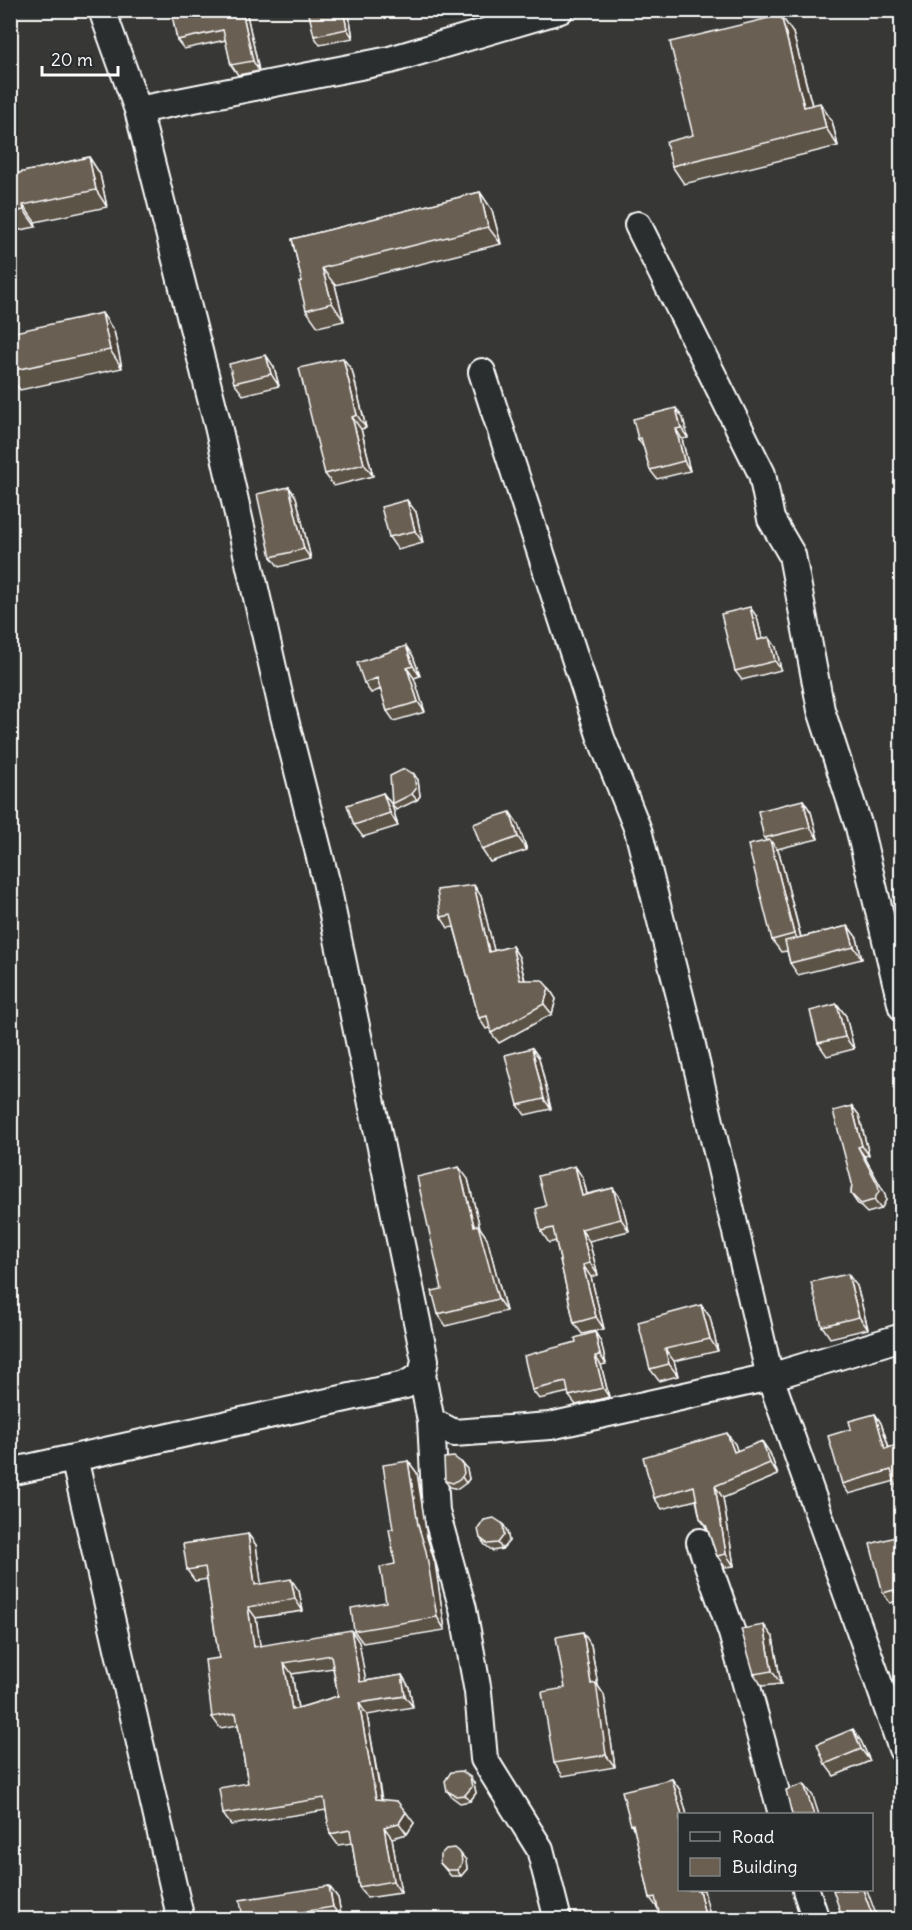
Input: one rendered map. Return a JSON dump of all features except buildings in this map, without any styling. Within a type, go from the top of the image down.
[{"type":"street","points":[[102,10],[138,110],[218,426],[282,712],[326,880],[426,1360],[422,1375],[431,1420],[436,1512],[463,1609],[478,1692],[484,1759],[540,1849],[558,1920]]},
{"type":"street","points":[[138,110],[390,60],[561,10]]},
{"type":"street","points":[[638,225],[762,474],[771,519],[792,555],[821,710],[859,827],[902,1007]]},
{"type":"street","points":[[482,372],[601,738],[638,830],[687,1024],[770,1377],[902,1749]]},
{"type":"street","points":[[431,1420],[454,1433],[550,1426],[770,1377],[902,1337]]},
{"type":"street","points":[[10,1472],[405,1385],[422,1375]]},
{"type":"street","points":[[74,1458],[181,1920]]},
{"type":"street","points":[[700,1542],[732,1633],[781,1813]]},
{"type":"street","points":[[806,1891],[816,1920]]}]
